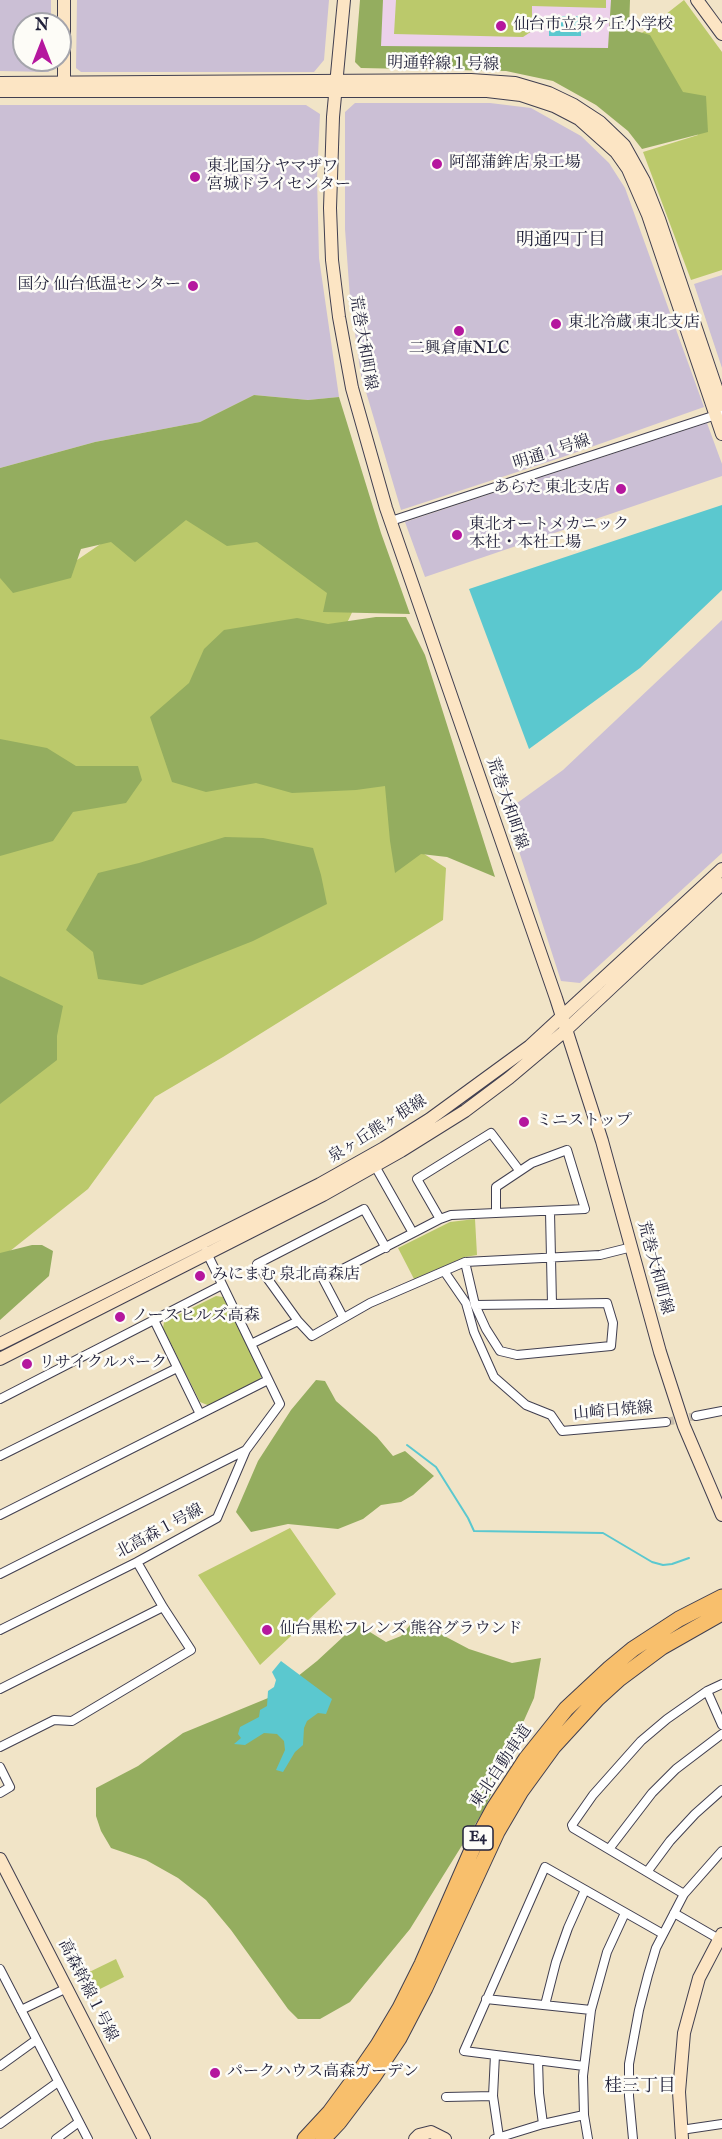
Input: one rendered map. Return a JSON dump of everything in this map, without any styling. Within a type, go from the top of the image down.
[{"type":"highway","name":"東北自動車道","points":[[305,2139],[330,2112],[358,2074],[400,2008],[480,1834],[494,1808],[531,1752],[566,1709],[633,1649],[671,1624],[722,1597]]},
{"type":"highway","name":"東北自動車道","points":[[323,2139],[367,2086],[399,2038],[430,1979],[497,1832],[521,1791],[553,1747],[597,1699],[619,1679],[662,1647],[722,1613]]},
{"type":"street","points":[[64,0],[64,87]]},
{"type":"street","name":"荒巻大和町線","points":[[344,0],[333,117],[330,208],[332,260],[339,317],[352,388],[391,521],[562,1017],[602,1141],[660,1352],[681,1415],[722,1515]]},
{"type":"street","points":[[698,0],[722,34]]},
{"type":"street","points":[[0,83],[64,87]]},
{"type":"street","points":[[0,91],[64,87],[337,86],[487,91],[521,95],[554,106],[579,119],[616,152],[628,169],[648,215],[720,411],[722,434]]},
{"type":"street","name":"明通１号線","points":[[391,521],[720,411]]},
{"type":"street","name":"泉ヶ丘熊ヶ根線","points":[[0,1359],[204,1249],[384,1148],[430,1119],[530,1046],[722,869]]},
{"type":"street","name":"泉ヶ丘熊ヶ根線","points":[[0,1344],[323,1195],[437,1129],[488,1095],[566,1030],[722,884]]},
{"type":"street","points":[[440,1219],[417,1179],[490,1134],[519,1170]]},
{"type":"street","points":[[343,1317],[323,1279],[440,1219],[451,1215],[550,1212],[585,1209],[567,1150],[531,1163],[496,1187],[496,1213]]},
{"type":"street","points":[[375,1166],[413,1233]]},
{"type":"street","points":[[386,1248],[364,1209],[257,1264],[298,1321],[312,1336],[370,1303],[465,1262],[600,1255],[632,1246]]},
{"type":"street","points":[[550,1212],[552,1304]]},
{"type":"street","name":"北高森１号線","points":[[0,1630],[137,1562],[217,1518],[246,1450],[280,1404],[204,1249]]},
{"type":"street","points":[[465,1262],[475,1305],[500,1351],[517,1355],[611,1346],[613,1323],[606,1303],[475,1305]]},
{"type":"street","name":"山崎日焼線","points":[[444,1271],[466,1303],[474,1332],[494,1377],[526,1405],[551,1415],[562,1431],[666,1422]]},
{"type":"street","points":[[0,1399],[222,1285]]},
{"type":"street","points":[[154,1320],[200,1414]]},
{"type":"street","points":[[251,1344],[298,1321]]},
{"type":"street","points":[[0,1456],[177,1368]]},
{"type":"street","points":[[0,1515],[268,1380]]},
{"type":"street","points":[[696,1416],[722,1411]]},
{"type":"street","points":[[0,1574],[246,1450]]},
{"type":"street","points":[[0,1747],[54,1720],[72,1721],[191,1650],[163,1608],[137,1562]]},
{"type":"street","points":[[0,1689],[163,1608]]},
{"type":"street","points":[[684,1894],[573,1828],[572,1825],[593,1795],[641,1741],[667,1719],[722,1683]]},
{"type":"street","points":[[707,1691],[722,1725]]},
{"type":"street","points":[[609,1849],[645,1802],[676,1769],[722,1734]]},
{"type":"street","points":[[0,1767],[10,1787],[0,1793]]},
{"type":"street","points":[[647,1872],[670,1841],[722,1790]]},
{"type":"street","points":[[633,2139],[628,2096],[629,2064],[633,2036],[656,1948],[684,1894],[722,1851]]},
{"type":"street","name":"高森幹線１号線","points":[[0,1859],[144,2139]]},
{"type":"street","points":[[584,2066],[464,2051],[545,1867],[663,1934]]},
{"type":"street","points":[[545,2005],[560,1951],[585,1890]]},
{"type":"street","points":[[588,2139],[584,2115],[584,2066],[591,2010],[607,1952],[625,1913]]},
{"type":"street","points":[[674,1913],[720,1937],[699,1978],[684,2033],[679,2092],[681,2134],[722,2124]]},
{"type":"street","points":[[0,1969],[88,2139]]},
{"type":"street","points":[[21,2010],[67,1988]]},
{"type":"street","points":[[486,2000],[591,2010]]},
{"type":"street","points":[[0,2066],[36,2040]]},
{"type":"street","points":[[495,2055],[494,2096],[497,2138],[584,2115]]},
{"type":"street","points":[[538,2060],[543,2124]]},
{"type":"street","points":[[0,2124],[58,2082]]},
{"type":"street","points":[[446,2097],[494,2096]]},
{"type":"street","points":[[56,2139],[79,2122]]},
{"type":"street","points":[[415,2139],[419,2135],[431,2132],[444,2139]]},
{"type":"shaded area","points":[[0,0],[51,0],[51,12],[12,12],[12,71],[0,71]]},
{"type":"shaded area","points":[[77,0],[329,0],[324,60],[314,72],[81,72],[76,68]]},
{"type":"shaded area","name":"仙台市立泉ケ丘小学校","points":[[377,0],[627,0],[625,58],[374,53]]},
{"type":"shaded area","points":[[355,103],[490,103],[531,108],[581,136],[609,163],[625,188],[704,407],[560,458],[401,510],[361,375],[350,298],[345,229],[345,112]]},
{"type":"shaded area","points":[[0,105],[306,105],[320,114],[317,177],[319,258],[339,397],[308,400],[254,395],[200,422],[95,442],[0,468]]},
{"type":"shaded area","points":[[722,275],[722,368],[694,284]]},
{"type":"shaded area","points":[[707,423],[722,464],[722,476],[425,577],[405,522]]},
{"type":"shaded area","points":[[722,620],[722,853],[580,983],[561,981],[506,811],[563,770]]},
{"type":"green space","points":[[360,0],[383,0],[381,46],[608,48],[611,0],[630,0],[629,29],[650,35],[683,92],[706,96],[708,132],[642,149],[628,131],[596,105],[553,81],[506,71],[361,68],[355,62]]},
{"type":"green space","points":[[396,0],[606,0],[606,8],[532,6],[532,31],[523,37],[394,34]]},
{"type":"green space","points":[[684,0],[722,52],[722,270],[691,280],[643,152],[698,135],[638,36]]},
{"type":"green space","points":[[254,395],[308,400],[339,397],[381,533],[410,614],[323,612],[327,593],[257,542],[227,546],[186,520],[135,562],[111,542],[81,549],[71,578],[13,593],[0,578],[0,468],[95,442],[200,422]]},
{"type":"green space","points":[[185,511],[259,532],[356,604],[340,638],[407,843],[446,868],[443,920],[155,1097],[88,1189],[0,1259],[0,567],[64,569],[118,532]]},
{"type":"green space","points":[[376,617],[406,617],[425,655],[495,877],[447,857],[421,854],[395,873],[385,786],[356,790],[292,793],[256,783],[206,792],[172,782],[150,717],[189,683],[204,649],[224,630],[297,618],[328,624]]},
{"type":"green space","points":[[0,739],[47,748],[76,766],[138,766],[142,780],[126,803],[73,812],[53,841],[0,856]]},
{"type":"green space","points":[[225,837],[263,838],[313,848],[327,904],[253,941],[142,985],[98,979],[93,952],[66,930],[98,873]]},
{"type":"green space","points":[[0,976],[63,1006],[57,1036],[57,1060],[0,1104]]},
{"type":"green space","points":[[475,1219],[477,1255],[465,1257],[414,1279],[398,1248],[450,1222]]},
{"type":"green space","points":[[32,1245],[42,1245],[53,1251],[49,1276],[0,1320],[0,1253]]},
{"type":"green space","points":[[216,1296],[223,1297],[262,1374],[260,1380],[210,1406],[200,1402],[163,1328],[164,1322]]},
{"type":"green space","points":[[316,1380],[325,1381],[336,1401],[377,1437],[393,1456],[405,1451],[434,1476],[413,1495],[401,1502],[381,1505],[363,1519],[338,1529],[288,1524],[251,1532],[236,1512],[258,1461],[291,1410]]},
{"type":"green space","name":"仙台黒松フレンズ 熊谷グラウンド","points":[[290,1528],[336,1594],[260,1665],[198,1575]]},
{"type":"green space","points":[[414,1620],[469,1649],[512,1663],[541,1658],[534,1698],[484,1810],[410,1929],[350,2002],[320,2019],[298,2019],[206,1900],[178,1878],[146,1860],[111,1848],[101,1831],[96,1816],[96,1788],[138,1766],[183,1733],[273,1696],[317,1661],[357,1624],[386,1642],[401,1636]]},
{"type":"green space","points":[[116,1959],[124,1977],[86,1996],[77,1978]]},
{"type":"water","points":[[549,16],[581,16],[581,36],[549,36]]},
{"type":"water","points":[[722,505],[722,590],[640,668],[529,749],[469,589]]},
{"type":"water","points":[[281,1661],[332,1699],[326,1714],[318,1713],[307,1721],[304,1728],[303,1745],[295,1752],[283,1772],[276,1770],[285,1750],[284,1741],[277,1734],[264,1733],[245,1745],[234,1744],[241,1738],[238,1734],[240,1727],[259,1717],[260,1710],[267,1706],[268,1691],[274,1687],[276,1680],[272,1672]]},
{"type":"waterway","points":[[407,1445],[436,1467],[474,1531],[603,1533],[652,1562],[663,1565],[689,1558]]},
{"type":"tunnel","points":[[666,1422],[696,1416]]},
{"type":"place","name":"仙台市立泉ケ丘小学校","points":[[501,26]]},
{"type":"place","name":"阿部蒲鉾店 泉工場","points":[[437,164]]},
{"type":"place","name":"東北国分 ヤマザワ 宮城ドライセンター","points":[[195,177]]},
{"type":"place","name":"国分 仙台低温センター","points":[[193,286]]},
{"type":"place","name":"東北冷蔵 東北支店","points":[[556,324]]},
{"type":"place","name":"二興倉庫NLC","points":[[459,331]]},
{"type":"place","name":"あらた 東北支店","points":[[621,489]]},
{"type":"place","name":"東北オートメカニック 本社・本社工場","points":[[457,535]]},
{"type":"place","name":"ミニストップ","points":[[524,1122]]},
{"type":"place","name":"みにまむ 泉北高森店","points":[[200,1276]]},
{"type":"place","name":"ノースヒルズ高森","points":[[120,1317]]},
{"type":"place","name":"リサイクルパーク","points":[[27,1364]]},
{"type":"place","name":"仙台黒松フレンズ 熊谷グラウンド","points":[[267,1630]]},
{"type":"place","name":"パークハウス高森ガーデン","points":[[215,2073]]},
{"type":"district","name":"明通四丁目","points":[[561,241]]},
{"type":"district","name":"桂三丁目","points":[[640,2087]]}]
